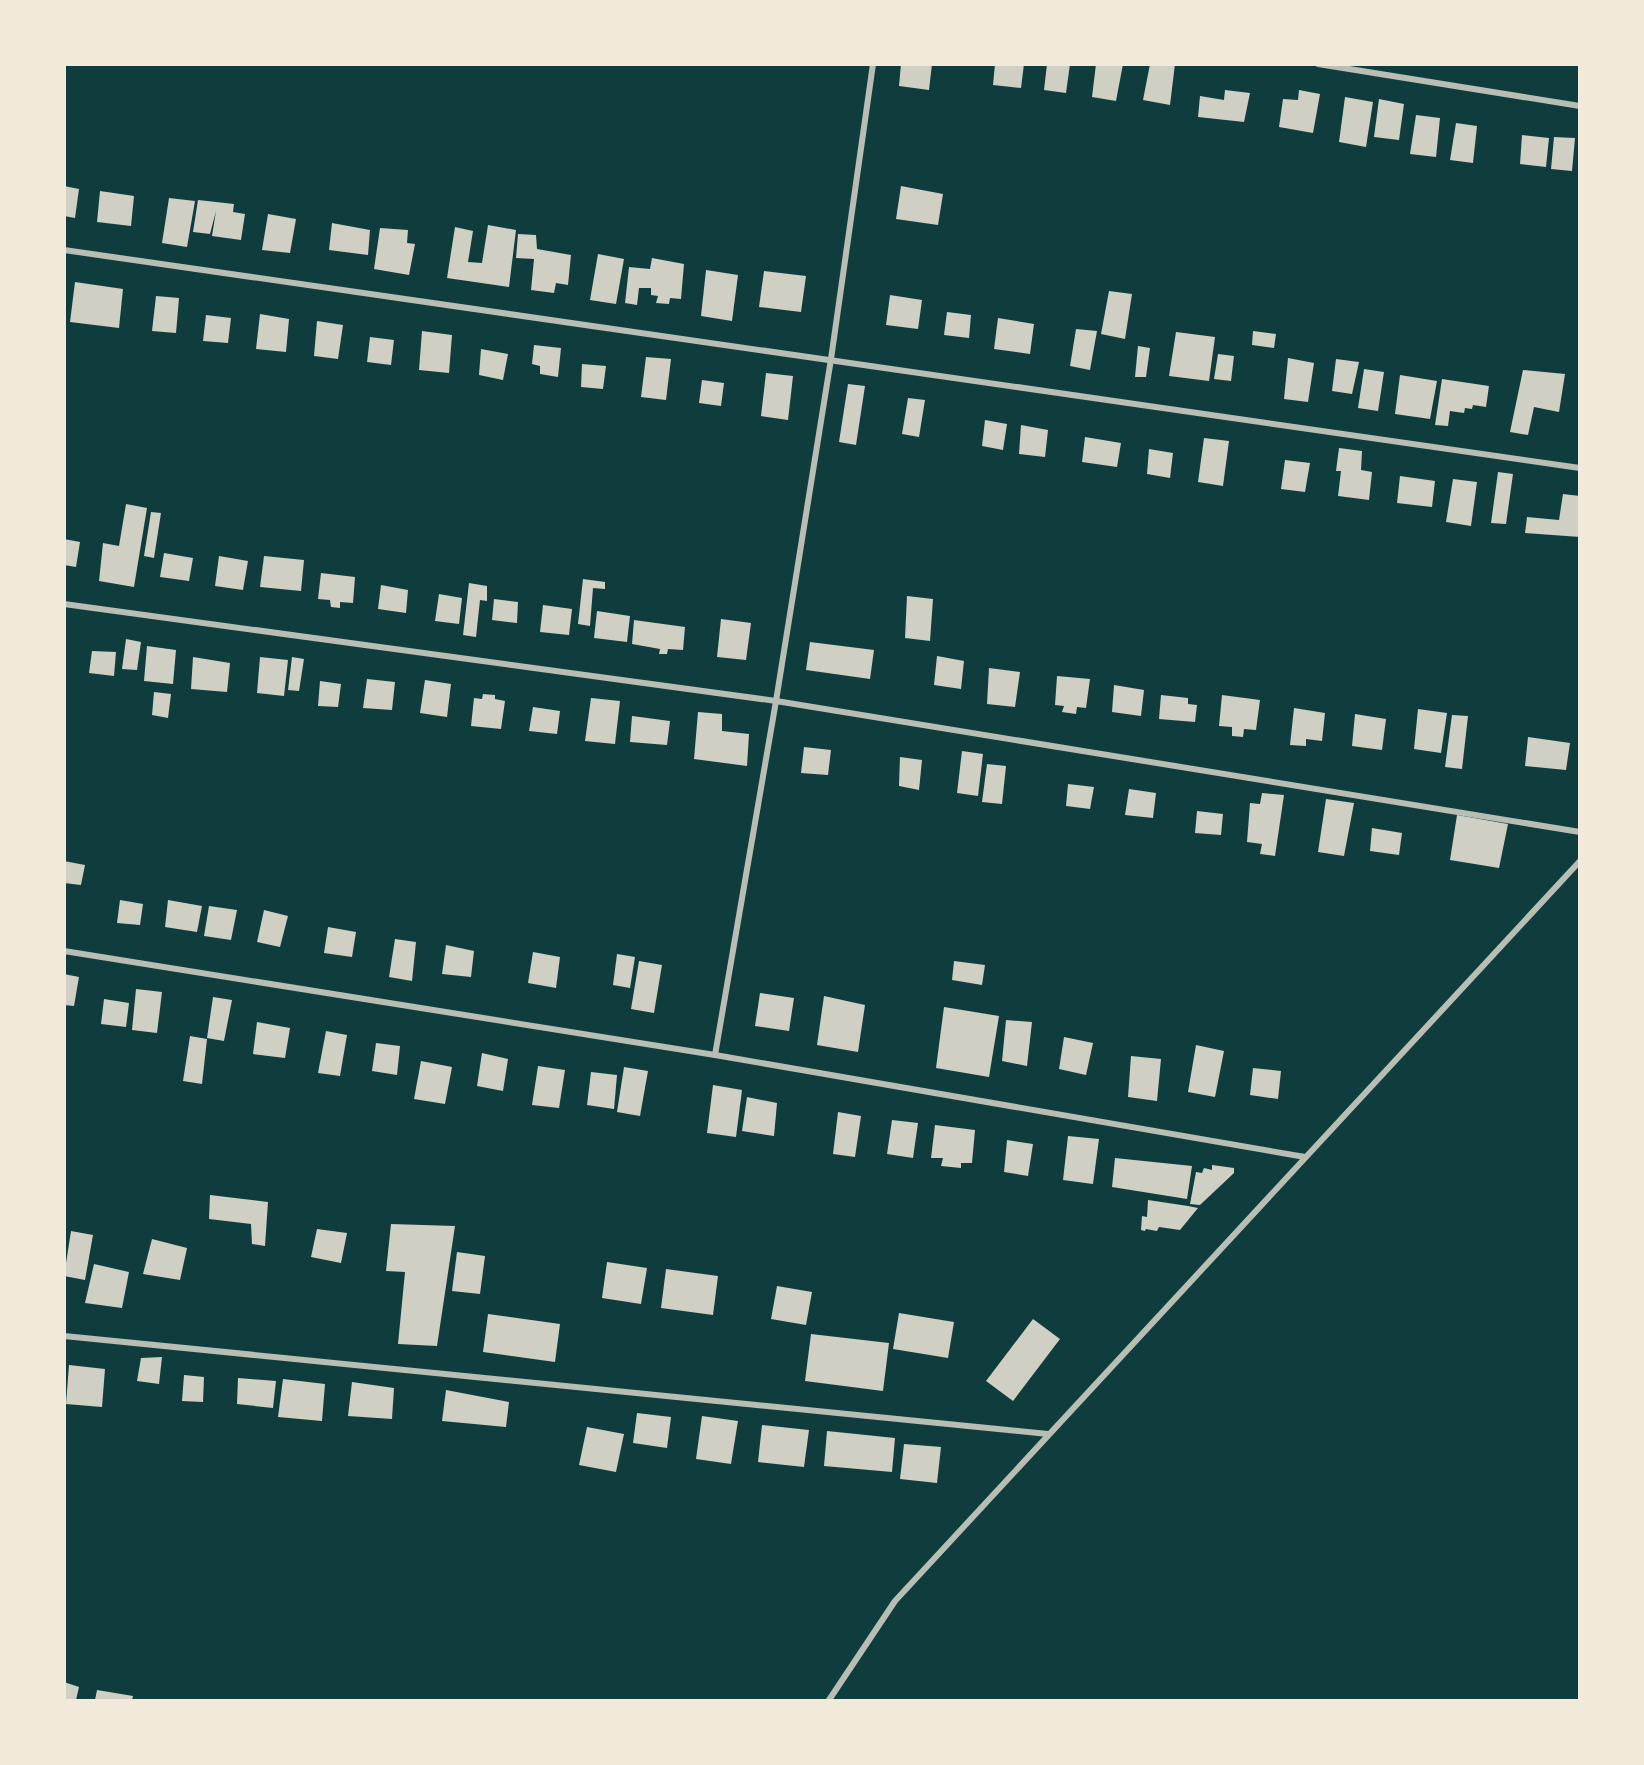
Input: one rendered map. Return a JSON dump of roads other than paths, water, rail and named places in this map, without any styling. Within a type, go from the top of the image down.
[{"type":"street","points":[[715,1055],[776,701],[831,359],[873,64]]},
{"type":"street","points":[[1318,64],[1580,106]]},
{"type":"street","points":[[64,250],[1580,468]]},
{"type":"street","points":[[64,604],[776,701],[1580,832]]},
{"type":"street","points":[[829,1701],[895,1601],[1047,1434],[1580,861]]},
{"type":"street","points":[[64,951],[715,1055],[1305,1157]]},
{"type":"street","points":[[64,1336],[1047,1434]]}]
